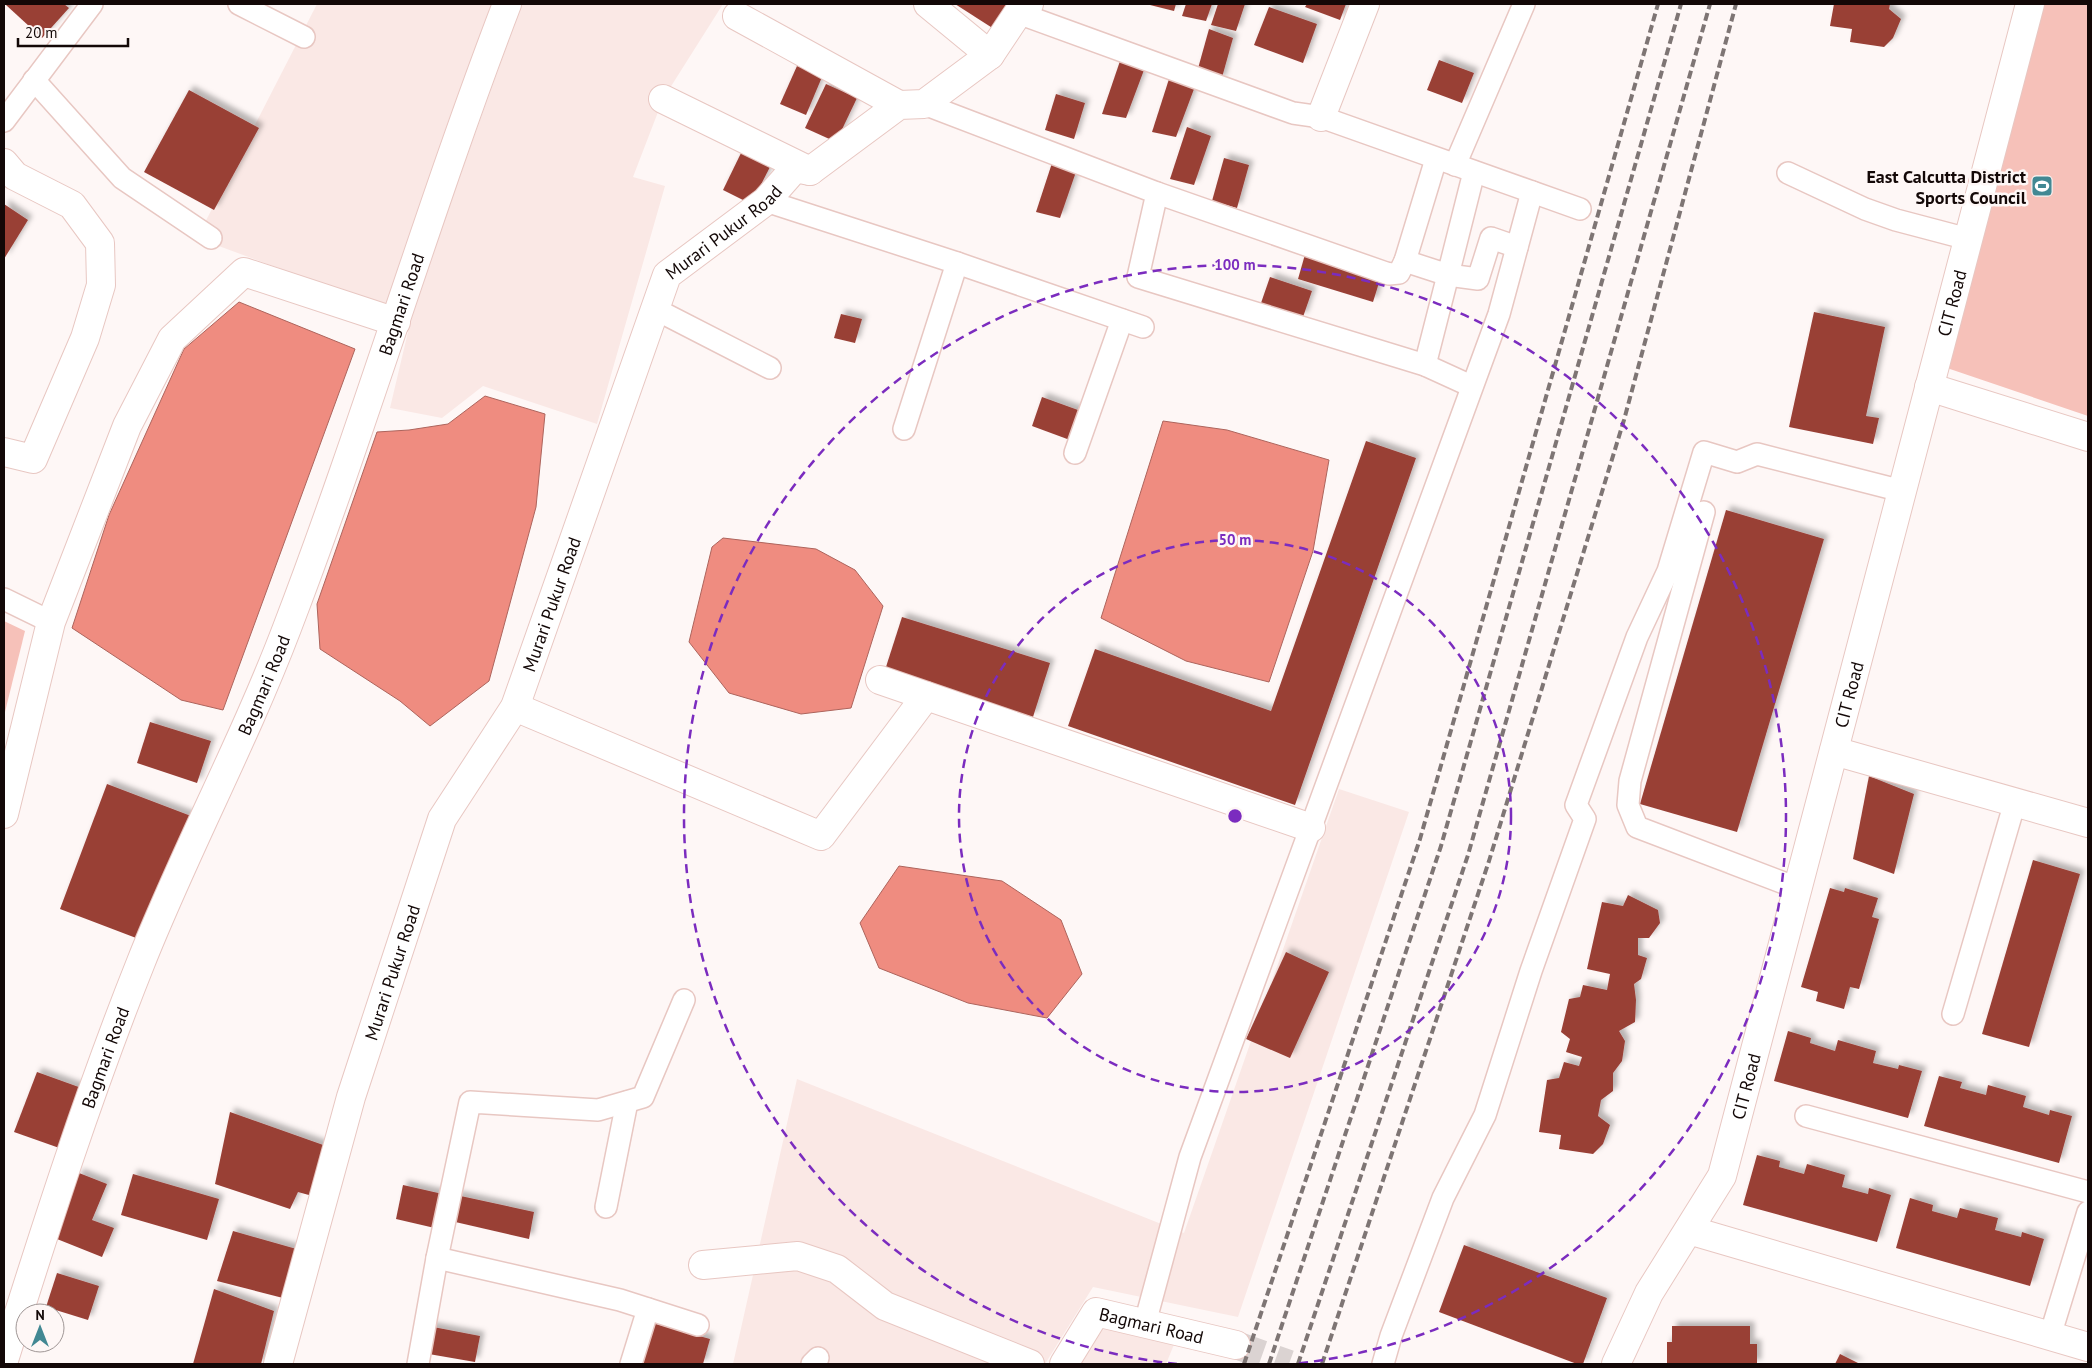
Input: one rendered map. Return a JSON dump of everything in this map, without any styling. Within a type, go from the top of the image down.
[{"type":"street","name":"Bagmari Road","points":[[4,1360],[49,1215],[142,961],[287,630],[396,322],[463,119],[507,4]]},
{"type":"street","points":[[928,4],[990,55]]},
{"type":"street","points":[[1321,117],[1365,4]]},
{"type":"street","name":"CIT Road","points":[[1616,1364],[1649,1294],[1722,1176],[2030,4]]},
{"type":"street","name":"Murari Pukur Road","points":[[278,1364],[351,1097],[442,819],[515,707],[667,275],[766,201],[795,168],[810,171],[990,55],[1024,8]]},
{"type":"street","points":[[737,16],[912,104]]},
{"type":"street","points":[[662,99],[810,171]]},
{"type":"street","points":[[4,163],[15,176],[72,205],[100,243],[101,285],[85,338],[33,459],[4,452]]},
{"type":"street","points":[[4,814],[52,622],[128,426],[172,339],[244,272],[396,322]]},
{"type":"street","points":[[1930,387],[2088,437]]},
{"type":"street","points":[[880,680],[1311,828]]},
{"type":"street","points":[[515,707],[821,836],[926,696]]},
{"type":"street","points":[[1834,751],[2088,823]]},
{"type":"street","points":[[1688,1230],[2088,1348]]},
{"type":"street","points":[[703,1265],[798,1256],[837,1269],[885,1306],[1030,1364]]},
{"type":"street","name":"Bagmari Road","points":[[1064,1364],[1096,1312],[1236,1345]]},
{"type":"lane","points":[[4,121],[92,4]]},
{"type":"lane","points":[[239,4],[304,37]]},
{"type":"lane","points":[[912,104],[1157,193],[1389,274],[1400,273],[1455,166],[1524,4]]},
{"type":"lane","points":[[1024,8],[1294,113],[1321,117],[1580,209]]},
{"type":"lane","points":[[34,80],[122,178],[211,238]]},
{"type":"lane","points":[[1425,365],[1448,275],[1455,166]]},
{"type":"lane","points":[[1788,173],[1865,209],[1896,220],[1968,239]]},
{"type":"lane","points":[[1146,1323],[1190,1157],[1471,386],[1499,314],[1532,192]]},
{"type":"lane","points":[[1157,193],[1138,277],[1425,365],[1471,386]]},
{"type":"lane","points":[[766,201],[957,263],[1143,327]]},
{"type":"lane","points":[[1405,261],[1448,275],[1478,279],[1491,238],[1517,247]]},
{"type":"lane","points":[[904,428],[957,263]]},
{"type":"lane","points":[[655,309],[770,368]]},
{"type":"lane","points":[[1075,453],[1122,320]]},
{"type":"lane","points":[[1383,1364],[1391,1336],[1442,1198],[1485,1115],[1531,971],[1585,819],[1576,805],[1637,637],[1668,571],[1704,452],[1737,462],[1757,454],[1902,491]]},
{"type":"lane","points":[[1704,512],[1630,781],[1628,804],[1637,827],[1797,888]]},
{"type":"lane","points":[[4,599],[52,622]]},
{"type":"lane","points":[[1953,1014],[2015,802]]},
{"type":"lane","points":[[418,1364],[437,1258],[470,1102],[598,1110],[643,1097],[684,1000]]},
{"type":"lane","points":[[606,1207],[627,1102]]},
{"type":"lane","points":[[1806,1116],[2088,1192]]},
{"type":"lane","points":[[2050,1336],[2088,1212]]},
{"type":"lane","points":[[437,1258],[544,1281],[648,1309],[698,1325]]},
{"type":"lane","points":[[631,1364],[648,1309]]},
{"type":"shaded area","points":[[317,4],[499,4],[390,309],[197,238]]},
{"type":"shaded area","points":[[522,4],[723,4],[663,99],[633,177],[665,186],[597,424],[483,386],[442,418],[390,408],[416,298]]},
{"type":"shaded area","name":"East Calcutta District Sports Council","points":[[2043,4],[2088,4],[2088,416],[1947,368]]},
{"type":"shaded area","points":[[239,302],[355,349],[223,710],[181,700],[72,628],[109,515],[184,349]]},
{"type":"shaded area","points":[[485,396],[545,414],[536,507],[489,681],[430,726],[400,701],[320,649],[317,604],[377,432],[409,430],[448,424]]},
{"type":"shaded area","points":[[1163,421],[1227,430],[1329,460],[1313,551],[1269,682],[1186,661],[1101,618]]},
{"type":"shaded area","points":[[723,538],[816,549],[855,570],[883,606],[851,708],[801,714],[729,693],[689,642],[712,547]]},
{"type":"shaded area","points":[[4,621],[25,631],[4,716]]},
{"type":"shaded area","points":[[1339,789],[1409,812],[1238,1317],[1093,1287],[1045,1364],[733,1364],[797,1079],[1184,1233]]},
{"type":"shaded area","points":[[899,866],[1002,881],[1061,920],[1082,974],[1047,1018],[968,1003],[879,968],[860,923]]},
{"type":"shaded area","points":[[1102,1322],[1175,1342],[1166,1364],[1075,1364]]},
{"type":"building","points":[[64,4],[69,8],[42,38],[6,5]]},
{"type":"building","points":[[955,4],[1011,4],[994,29]]},
{"type":"building","points":[[1151,4],[1176,4],[1174,11]]},
{"type":"building","points":[[1186,4],[1212,4],[1206,21],[1182,16]]},
{"type":"building","points":[[1218,4],[1245,4],[1236,31],[1211,25]]},
{"type":"building","points":[[1307,4],[1346,4],[1340,20],[1305,7]]},
{"type":"building","points":[[1834,4],[1890,4],[1889,9],[1901,19],[1893,38],[1884,47],[1850,42],[1852,29],[1830,26]]},
{"type":"building","points":[[1269,7],[1317,24],[1303,63],[1254,45]]},
{"type":"building","points":[[1209,29],[1233,38],[1221,81],[1197,72]]},
{"type":"building","points":[[1439,60],[1474,73],[1462,103],[1427,90]]},
{"type":"building","points":[[1120,61],[1144,70],[1126,118],[1102,114]]},
{"type":"building","points":[[797,66],[822,77],[806,115],[780,104]]},
{"type":"building","points":[[1169,79],[1194,89],[1176,137],[1152,132]]},
{"type":"building","points":[[826,84],[857,98],[836,142],[805,128]]},
{"type":"building","points":[[189,90],[259,128],[214,210],[144,172]]},
{"type":"building","points":[[1056,94],[1085,103],[1074,139],[1045,130]]},
{"type":"building","points":[[1187,127],[1211,136],[1194,185],[1170,179]]},
{"type":"building","points":[[742,151],[771,165],[751,204],[723,190]]},
{"type":"building","points":[[1224,158],[1249,165],[1237,208],[1212,201]]},
{"type":"building","points":[[1053,160],[1077,169],[1060,218],[1036,212]]},
{"type":"building","points":[[4,204],[28,220],[4,259]]},
{"type":"building","points":[[1306,251],[1382,273],[1373,302],[1298,279]]},
{"type":"building","points":[[1270,277],[1312,291],[1303,317],[1261,303]]},
{"type":"building","points":[[1814,312],[1885,327],[1866,416],[1879,418],[1873,444],[1789,427]]},
{"type":"building","points":[[841,314],[862,319],[855,343],[834,338]]},
{"type":"building","points":[[1042,397],[1089,414],[1078,443],[1032,426]]},
{"type":"building","points":[[1366,441],[1416,458],[1295,805],[1068,726],[1095,649],[1271,711]]},
{"type":"building","points":[[1726,510],[1824,539],[1737,832],[1640,804]]},
{"type":"building","points":[[902,617],[1050,663],[1033,717],[885,670]]},
{"type":"building","points":[[150,722],[211,741],[197,783],[137,763]]},
{"type":"building","points":[[1869,776],[1914,794],[1894,874],[1853,859]]},
{"type":"building","points":[[107,784],[191,816],[144,941],[60,909]]},
{"type":"building","points":[[2033,860],[2080,874],[2029,1047],[1982,1034]]},
{"type":"building","points":[[1830,888],[1844,892],[1845,888],[1878,898],[1872,917],[1879,919],[1859,989],[1850,987],[1844,1009],[1816,1001],[1818,992],[1801,987]]},
{"type":"building","points":[[1628,895],[1658,910],[1660,923],[1649,938],[1638,938],[1638,955],[1647,958],[1641,979],[1634,984],[1636,1000],[1635,1022],[1619,1031],[1625,1041],[1622,1061],[1613,1073],[1613,1091],[1601,1100],[1598,1116],[1610,1125],[1603,1144],[1593,1154],[1559,1149],[1561,1135],[1539,1132],[1547,1080],[1559,1078],[1564,1062],[1579,1066],[1582,1057],[1566,1052],[1570,1039],[1561,1032],[1569,999],[1580,997],[1583,985],[1607,990],[1610,974],[1587,969],[1602,902],[1623,906]]},
{"type":"building","points":[[1286,952],[1329,972],[1290,1058],[1246,1039]]},
{"type":"building","points":[[1788,1031],[1811,1038],[1810,1043],[1835,1051],[1838,1040],[1876,1051],[1873,1063],[1898,1069],[1899,1065],[1922,1071],[1908,1118],[1774,1081]]},
{"type":"building","points":[[37,1072],[87,1090],[65,1150],[14,1132]]},
{"type":"building","points":[[1939,1076],[1962,1082],[1960,1088],[1986,1095],[1988,1085],[2026,1096],[2023,1107],[2049,1115],[2050,1110],[2072,1116],[2059,1163],[1924,1126]]},
{"type":"building","points":[[230,1112],[326,1146],[316,1197],[298,1192],[290,1209],[215,1184]]},
{"type":"building","points":[[1757,1155],[1780,1161],[1779,1167],[1804,1174],[1807,1164],[1845,1175],[1842,1187],[1868,1194],[1869,1188],[1891,1195],[1877,1242],[1743,1205]]},
{"type":"building","points":[[79,1173],[107,1184],[92,1220],[114,1228],[102,1257],[52,1237]]},
{"type":"building","points":[[133,1174],[219,1199],[207,1240],[121,1215]]},
{"type":"building","points":[[403,1185],[447,1195],[439,1229],[396,1219]]},
{"type":"building","points":[[456,1195],[534,1212],[529,1239],[451,1221]]},
{"type":"building","points":[[1910,1198],[1933,1205],[1932,1211],[1957,1218],[1960,1208],[1998,1218],[1995,1230],[2021,1237],[2022,1232],[2044,1239],[2030,1286],[1896,1248]]},
{"type":"building","points":[[233,1231],[300,1250],[283,1298],[217,1281]]},
{"type":"building","points":[[1464,1245],[1607,1298],[1583,1364],[1577,1364],[1439,1312]]},
{"type":"building","points":[[57,1273],[99,1286],[88,1320],[65,1313],[65,1303],[47,1303]]},
{"type":"building","points":[[214,1289],[274,1311],[261,1364],[193,1364]]},
{"type":"building","points":[[649,1322],[710,1339],[703,1364],[637,1364]]},
{"type":"building","points":[[428,1326],[480,1336],[475,1362],[423,1353]]},
{"type":"building","points":[[1672,1326],[1750,1326],[1750,1344],[1757,1344],[1757,1364],[1667,1364],[1667,1342],[1672,1342]]},
{"type":"building","points":[[1840,1354],[1860,1364],[1835,1364]]},
{"type":"tunnel","points":[[1236,1345],[1289,1364]]},
{"type":"railway","points":[[1244,1364],[1420,839],[1658,4]]},
{"type":"railway","points":[[1269,1364],[1441,846],[1681,4]]},
{"type":"railway","points":[[1298,1364],[1468,855],[1710,4]]},
{"type":"railway","points":[[1322,1364],[1489,861],[1624,420],[1736,4]]},
{"type":"place","name":"East Calcutta District Sports Council","points":[[2042,186]]}]
